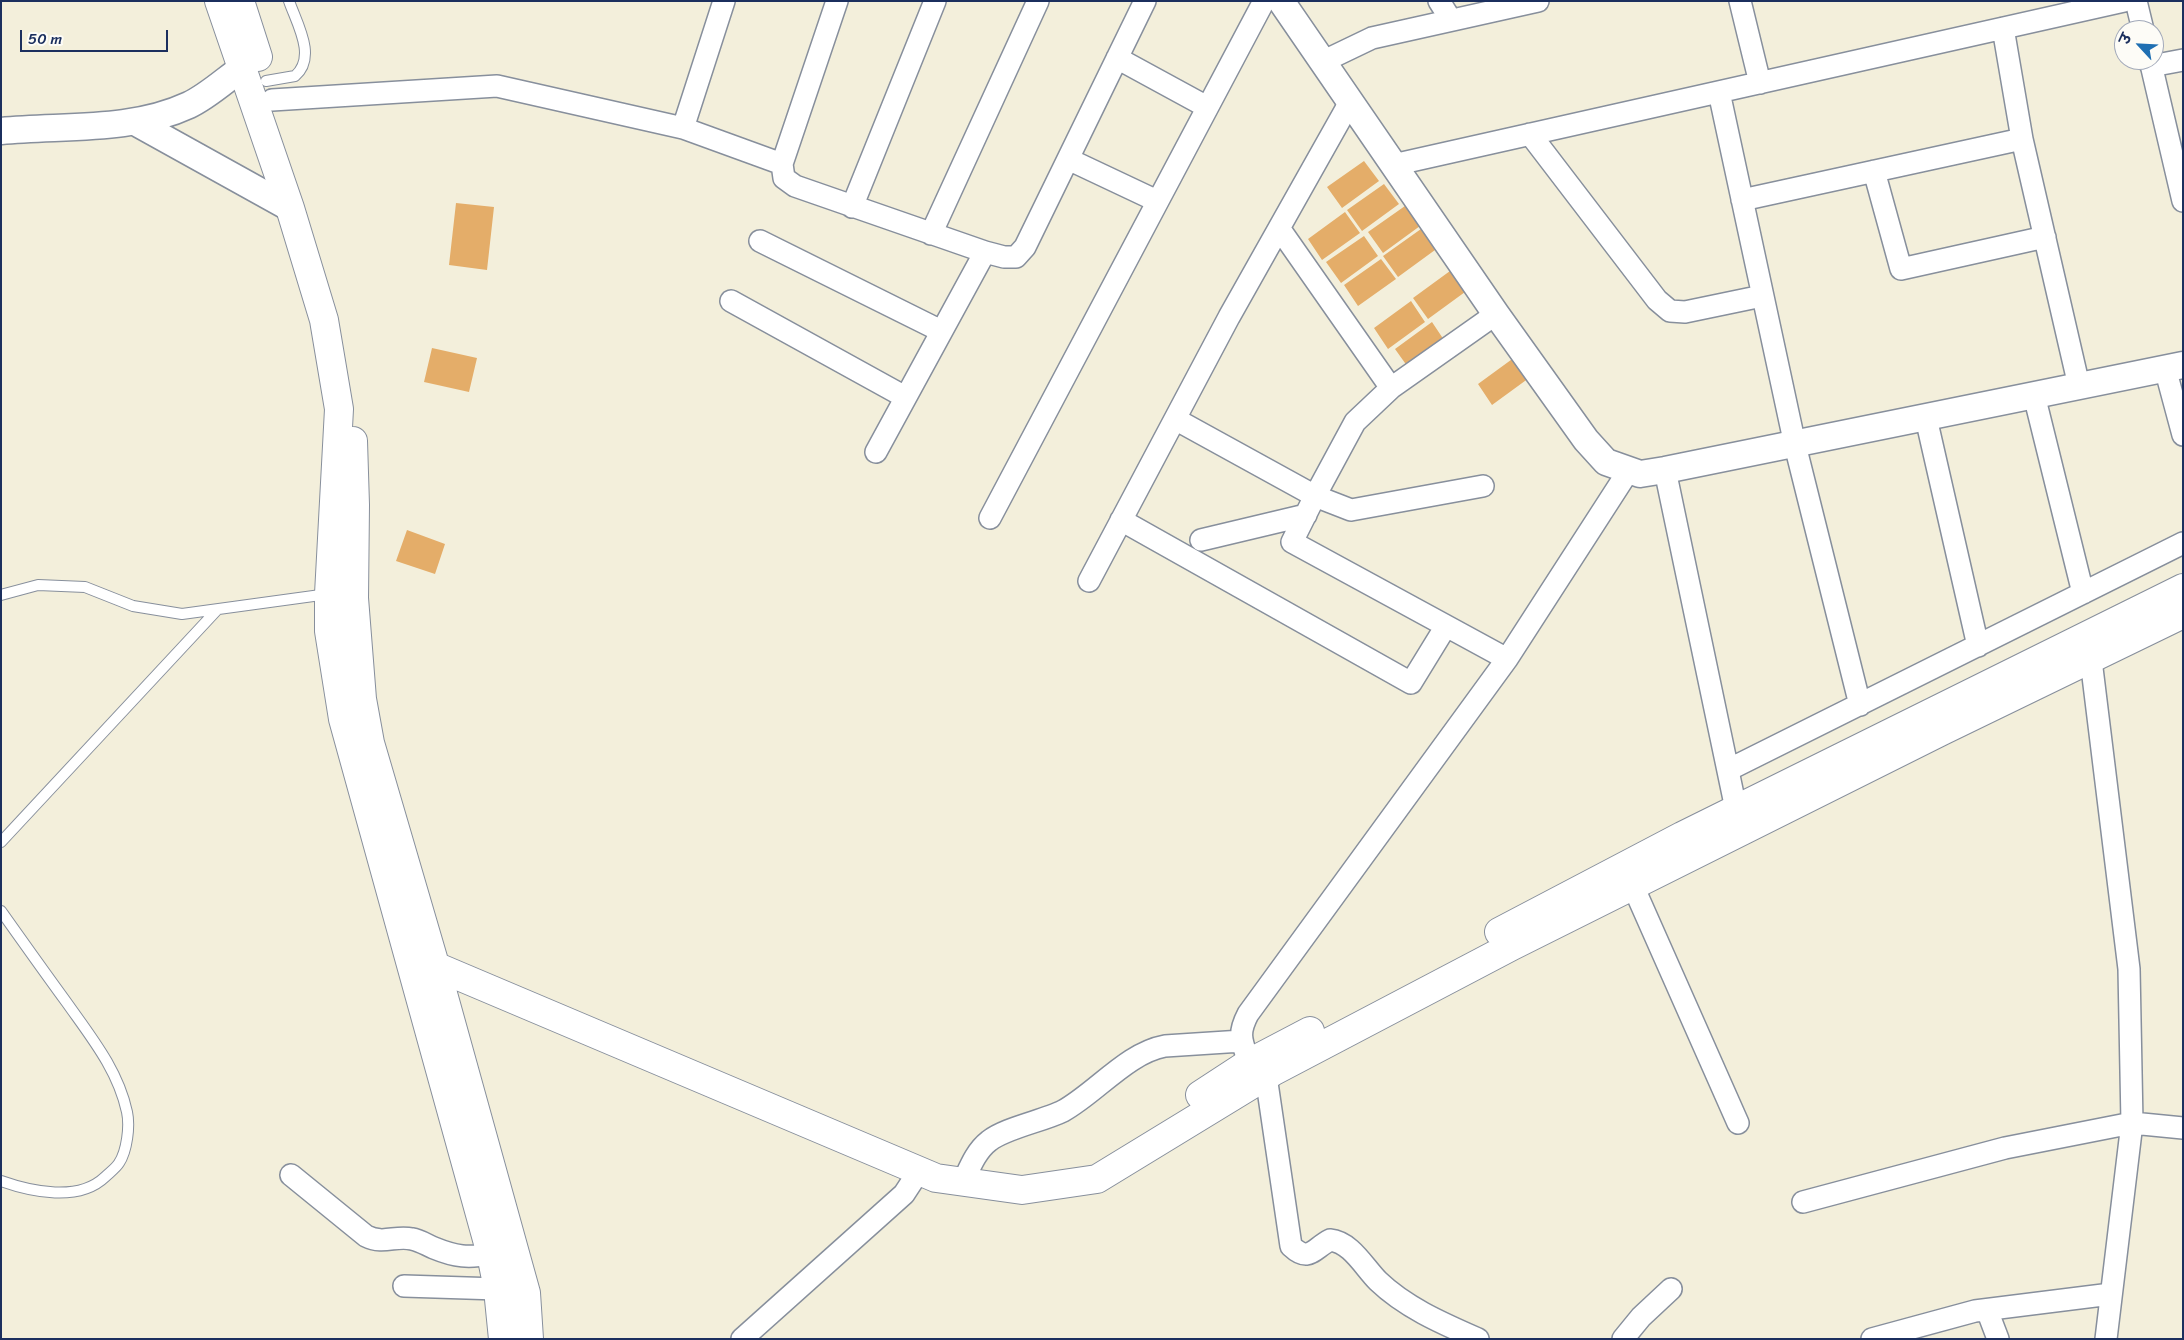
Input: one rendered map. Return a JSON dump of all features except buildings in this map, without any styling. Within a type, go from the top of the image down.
[{"type":"main road","points":[[219,1],[290,208],[324,320],[339,409],[329,594],[329,631],[343,719],[491,1254],[498,1289],[503,1339]]},
{"type":"main road","points":[[240,1],[335,295],[348,346],[355,505],[354,598],[362,699],[370,743],[435,964],[526,1294],[529,1339]]},
{"type":"main road","points":[[1252,1060],[1512,946],[1942,731],[2087,648],[2183,588]]},
{"type":"main road","points":[[409,955],[435,964],[936,1178],[1022,1190],[1096,1164],[1252,1060],[1736,809],[2087,648],[2183,614]]},
{"type":"street","points":[[683,128],[724,1]]},
{"type":"street","points":[[838,1],[782,164],[784,178],[794,186],[852,207],[1004,257],[1016,257],[1025,247],[1117,58],[1137,4]]},
{"type":"street","points":[[852,207],[935,1]]},
{"type":"street","points":[[931,234],[1038,1]]},
{"type":"street","points":[[990,518],[1264,1]]},
{"type":"street","points":[[1281,1],[1496,314],[1586,440],[1606,462],[1640,474],[1665,470],[1795,445],[2174,366],[2183,435]]},
{"type":"street","points":[[1440,1],[1451,20]]},
{"type":"street","points":[[1322,62],[1372,38],[1538,1]]},
{"type":"street","points":[[1740,1],[1760,83]]},
{"type":"street","points":[[1393,165],[2124,1]]},
{"type":"street","points":[[2136,1],[2141,20]]},
{"type":"street","points":[[2003,28],[2022,139],[2079,386]]},
{"type":"street","points":[[1117,58],[1208,107]]},
{"type":"street","points":[[2164,62],[2183,60]]},
{"type":"street","points":[[1,131],[135,122],[168,113],[191,104],[242,68]]},
{"type":"street","points":[[2152,70],[2183,201]]},
{"type":"street","points":[[269,91],[496,86],[683,128],[782,164]]},
{"type":"street","points":[[1719,92],[1795,445],[1860,705]]},
{"type":"street","points":[[1089,581],[1279,228],[1350,102]]},
{"type":"street","points":[[135,122],[290,208]]},
{"type":"street","points":[[1530,134],[1657,300],[1670,310],[1685,312],[1762,296]]},
{"type":"street","points":[[1742,200],[2022,139]]},
{"type":"street","points":[[1068,159],[1157,201]]},
{"type":"street","points":[[1874,171],[1901,269],[2045,237]]},
{"type":"street","points":[[1279,228],[1391,388]]},
{"type":"street","points":[[760,241],[941,331]]},
{"type":"street","points":[[876,452],[984,252]]},
{"type":"street","points":[[731,301],[905,397]]},
{"type":"street","points":[[1496,314],[1391,388],[1355,422],[1292,542],[1507,659]]},
{"type":"street","points":[[2034,395],[2083,593]]},
{"type":"street","points":[[1926,418],[1978,646]]},
{"type":"street","points":[[1175,419],[1311,506]]},
{"type":"street","points":[[1478,1339],[1440,1322],[1393,1294],[1378,1281],[1347,1247],[1338,1241],[1330,1240],[1312,1253],[1304,1255],[1291,1246],[1252,1060],[1241,1028],[1248,1014],[1507,659],[1629,470]]},
{"type":"street","points":[[1665,470],[1736,809]]},
{"type":"street","points":[[1201,540],[1311,506],[1351,510],[1483,486]]},
{"type":"street","points":[[1121,520],[1411,683],[1446,626]]},
{"type":"street","points":[[1728,770],[2183,543]]},
{"type":"street","points":[[2087,648],[2129,969],[2132,1123],[2106,1339]]},
{"type":"street","points":[[1633,886],[1738,1123]]},
{"type":"street","points":[[963,1182],[979,1150],[993,1138],[1062,1111],[1087,1096],[1141,1054],[1152,1048],[1165,1046],[1252,1060]]},
{"type":"street","points":[[1803,1202],[2005,1148],[2132,1123],[2183,1128]]},
{"type":"street","points":[[742,1339],[904,1194],[919,1171]]},
{"type":"street","points":[[291,1175],[373,1240],[412,1239],[444,1252],[468,1258],[491,1254]]},
{"type":"street","points":[[404,1286],[498,1289],[526,1294]]},
{"type":"street","points":[[1623,1339],[1641,1317],[1672,1289]]},
{"type":"street","points":[[1872,1338],[1965,1314],[2111,1294]]},
{"type":"street","points":[[1987,1310],[1998,1339]]},
{"type":"lane","points":[[269,91],[295,76],[305,62],[305,49],[289,1]]},
{"type":"lane","points":[[1,595],[38,585],[85,587],[133,606],[182,614],[329,594]]},
{"type":"lane","points":[[1,842],[217,610]]},
{"type":"lane","points":[[1,911],[104,1055],[118,1085],[128,1114],[127,1140],[119,1163],[100,1182],[71,1193],[45,1192],[21,1188],[1,1181]]}]
